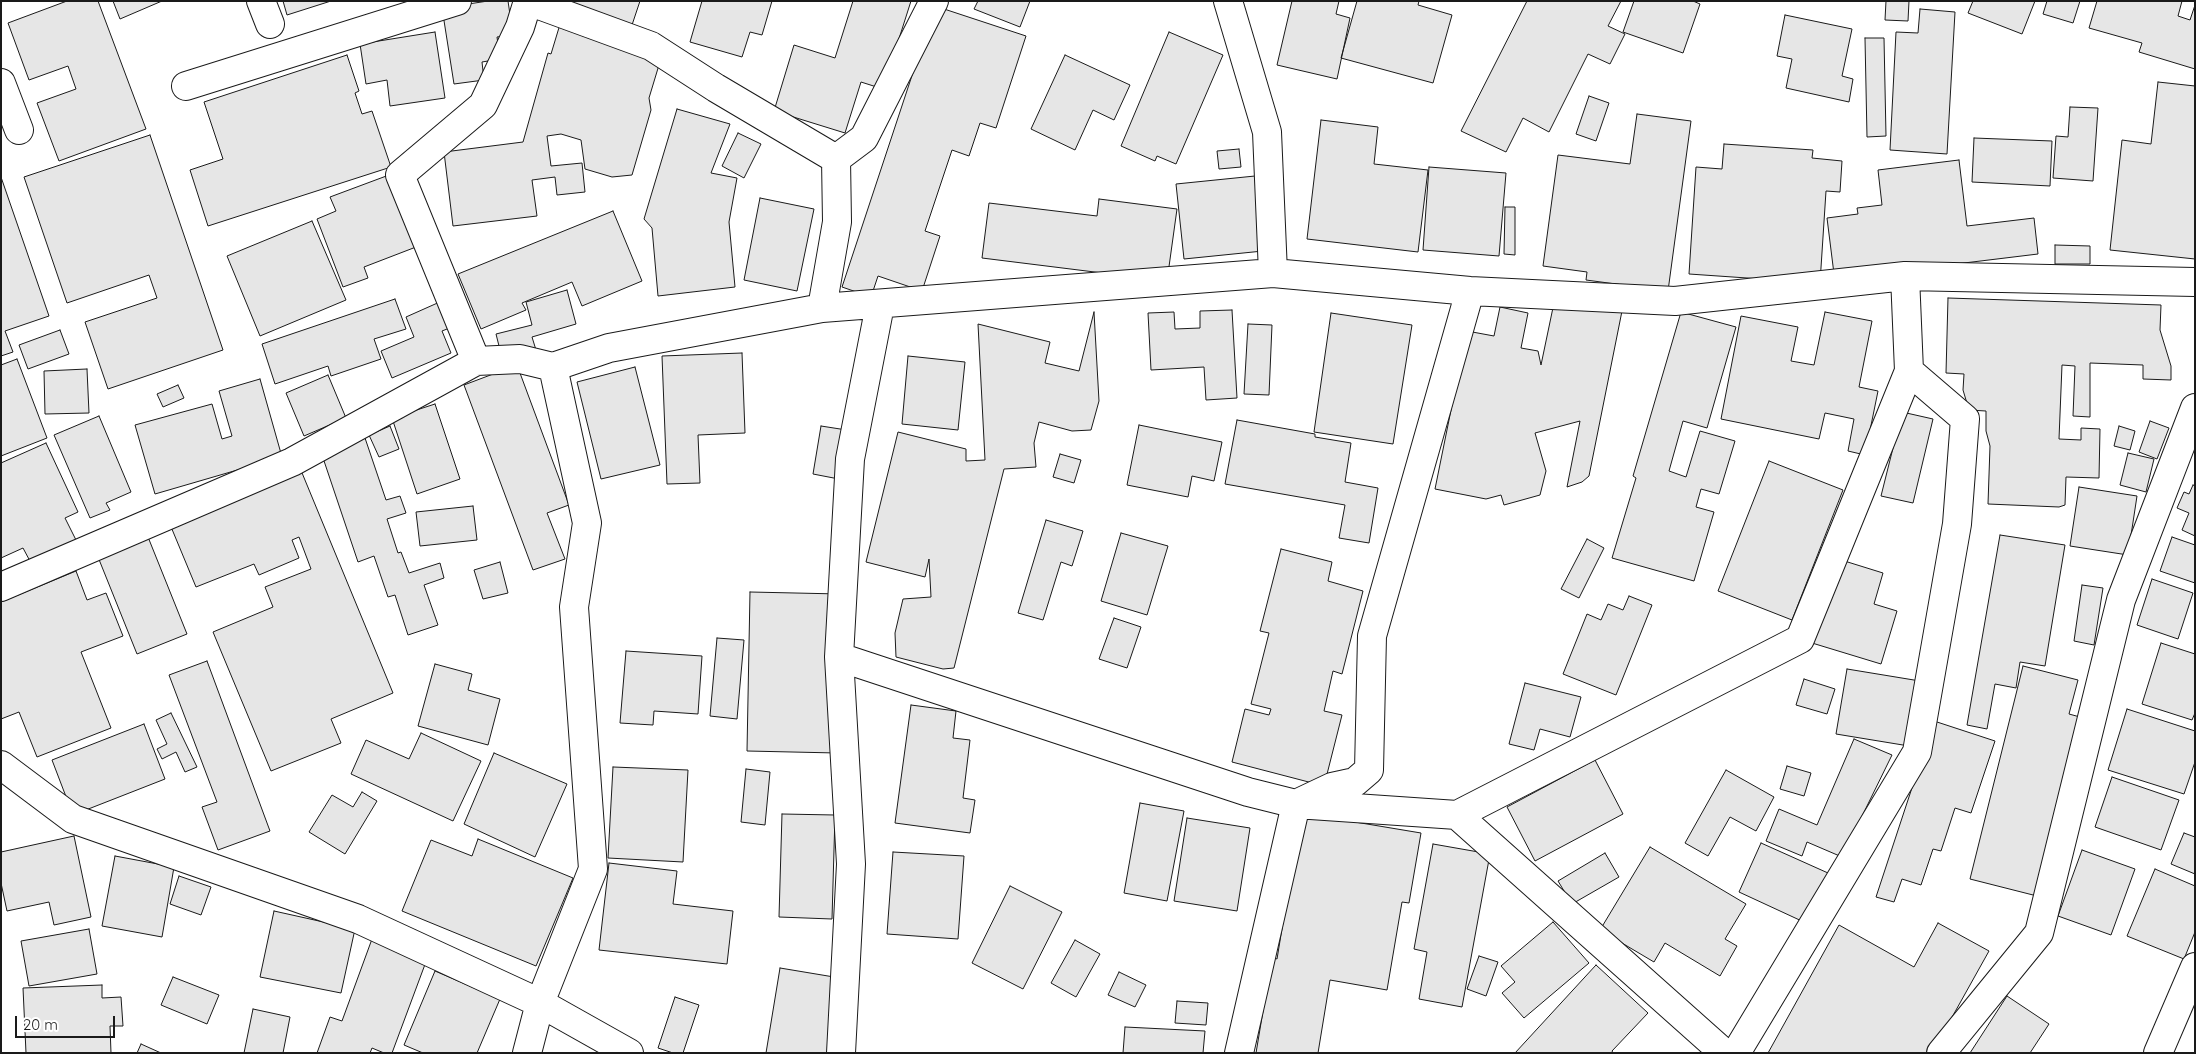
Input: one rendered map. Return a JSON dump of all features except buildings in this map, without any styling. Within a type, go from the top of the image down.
[{"type":"street","points":[[186,86],[457,1]]},
{"type":"street","points":[[476,361],[400,176],[483,105],[520,27],[528,1],[651,46],[716,88],[836,159]]},
{"type":"street","points":[[836,159],[864,138],[934,1]]},
{"type":"street","points":[[1228,1],[1267,132],[1273,273]]},
{"type":"street","points":[[1,83],[19,130]]},
{"type":"street","points":[[822,308],[837,222],[836,159]]},
{"type":"street","points":[[1,586],[292,462],[476,361],[520,359],[553,367],[609,348],[822,308],[1273,273],[1470,291],[1675,301],[1905,276],[2195,282]]},
{"type":"street","points":[[839,657],[1248,792],[1296,804],[1457,815],[1800,639],[1909,371],[1905,276]]},
{"type":"street","points":[[1296,804],[1332,787],[1355,782],[1369,770],[1372,636],[1470,291]]},
{"type":"street","points":[[841,1053],[851,864],[839,657],[850,459],[880,305]]},
{"type":"street","points":[[527,1053],[540,1003],[593,869],[574,607],[587,523],[553,367]]},
{"type":"street","points":[[1736,1053],[1918,752],[1957,524],[1965,419],[1909,371]]},
{"type":"street","points":[[1942,1053],[2039,933],[2121,600],[2195,408]]},
{"type":"street","points":[[1,765],[73,819],[358,919],[540,1003],[629,1053]]},
{"type":"street","points":[[1239,1053],[1296,804]]},
{"type":"street","points":[[1457,815],[1724,1053]]},
{"type":"street","points":[[2158,1053],[2195,967]]}]
